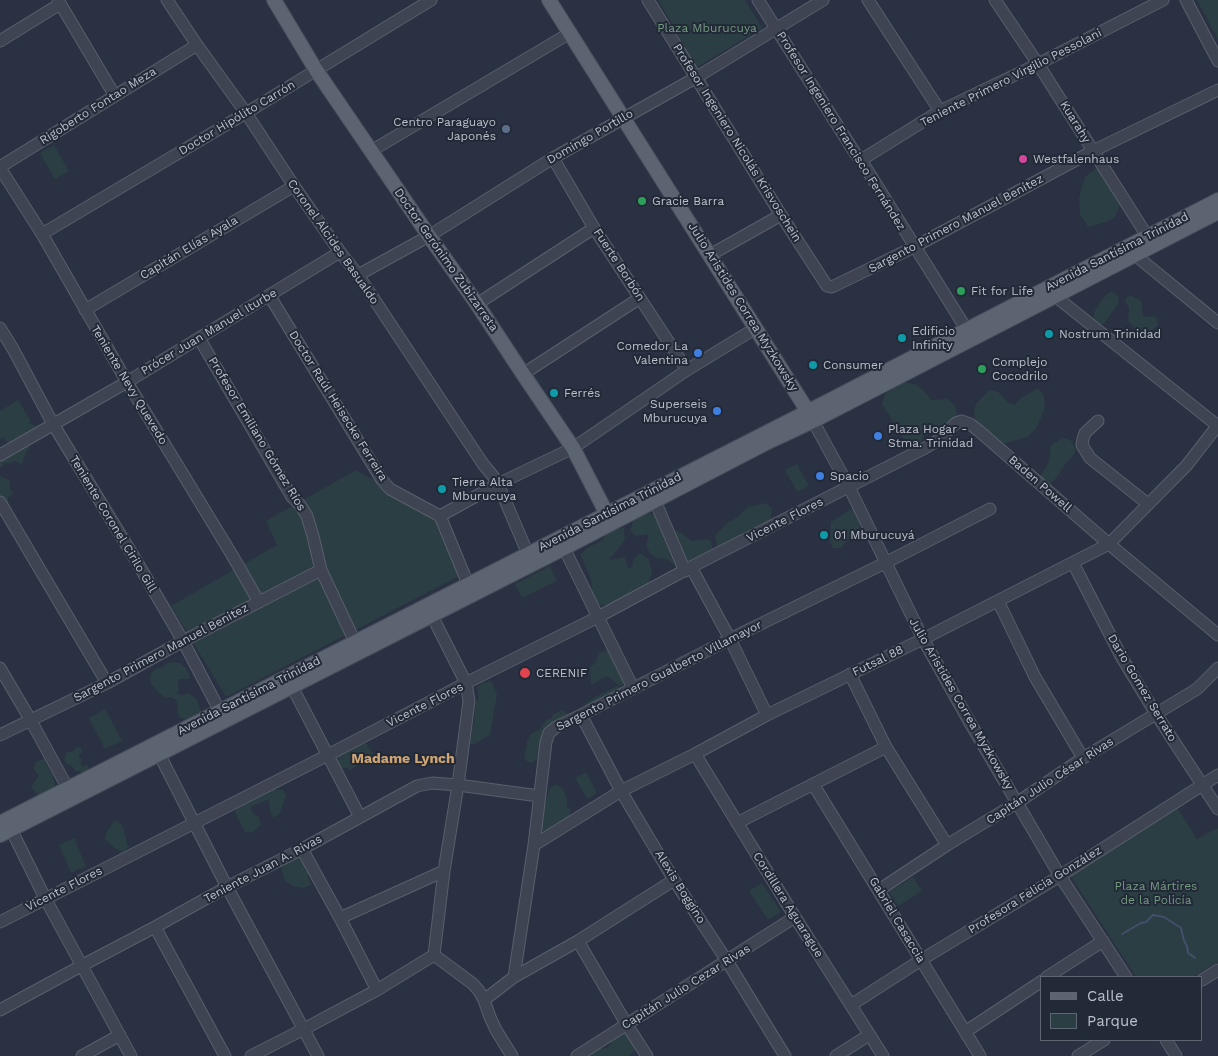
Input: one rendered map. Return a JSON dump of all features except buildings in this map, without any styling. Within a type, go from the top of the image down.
[{"type":"main road","name":"Doctor Gerónimo Zubizarreta","points":[[274,0],[316,70],[370,151],[477,304],[573,448],[609,519]]},
{"type":"main road","name":"Julio Aristides Correa Myzkowsky","points":[[550,0],[811,416]]},
{"type":"main road","name":"Avenida Santísima Trinidad","points":[[290,681],[355,642],[430,610],[564,548],[609,519],[1130,251],[1218,209]]},
{"type":"main road","name":"Avenida Santísima Trinidad","points":[[4,826],[430,610],[468,584],[528,554],[655,501],[766,443],[811,416]]},
{"type":"street","name":"Coronel Alcides Basualdo","points":[[168,0],[294,186],[358,275],[483,464],[493,476],[528,554]]},
{"type":"street","name":"Doctor Hipólito Carrón","points":[[42,234],[431,0]]},
{"type":"street","name":"Profesor Ingeniero Nicolás Krisvoschein","points":[[648,0],[827,286]]},
{"type":"street","name":"Profesor Ingeniero Francisco Fernández","points":[[758,0],[969,334]]},
{"type":"street","name":"Domingo Portillo","points":[[358,275],[429,236],[553,158],[697,77],[822,0]]},
{"type":"street","points":[[868,0],[940,111]]},
{"type":"street","name":"Kuarahy","points":[[995,0],[1038,64],[1150,241]]},
{"type":"street","name":"Teniente Primero Virgilio Pessolani","points":[[860,160],[940,111],[1038,64],[1163,0]]},
{"type":"street","points":[[1186,0],[1218,61]]},
{"type":"street","points":[[0,41],[59,2],[115,96]]},
{"type":"street","points":[[370,151],[570,33]]},
{"type":"street","name":"Rigoberto Fontao Meza","points":[[0,167],[197,45]]},
{"type":"street","name":"Sargento Primero Manuel Benítez","points":[[827,286],[834,286],[914,247],[1093,151],[1218,90]]},
{"type":"street","name":"Fuerte Borbón","points":[[553,158],[594,228],[687,370]]},
{"type":"street","name":"Teniente Nevy Quevedo","points":[[0,167],[42,234],[127,382],[259,602]]},
{"type":"street","name":"Capitán Elías Ayala","points":[[85,310],[294,186]]},
{"type":"street","points":[[710,255],[781,215]]},
{"type":"street","points":[[477,304],[594,228]]},
{"type":"street","points":[[1130,251],[1218,323]]},
{"type":"street","name":"Prócer Juan Manuel Iturbe","points":[[0,455],[127,382],[340,252]]},
{"type":"street","points":[[1052,292],[1218,425]]},
{"type":"street","name":"Doctor Raúl Heisecke Ferreira","points":[[269,295],[382,480],[390,489],[440,516]]},
{"type":"street","points":[[523,374],[640,298]]},
{"type":"street","name":"Teniente Coronel Cirilo Gill","points":[[0,328],[14,349],[53,424],[183,641],[222,715]]},
{"type":"street","points":[[468,584],[440,516],[498,484],[573,448],[687,370],[756,328]]},
{"type":"street","name":"Profesor Emiliano Gómez Ríos","points":[[199,338],[292,497],[300,505],[306,516],[321,570],[355,642]]},
{"type":"street","points":[[0,340],[14,349]]},
{"type":"street","name":"Julio Aristides Correa Myzkowsky","points":[[811,416],[849,487],[923,640],[1060,876],[1125,976]]},
{"type":"street","name":"Baden Powell","points":[[849,487],[937,441],[956,423],[962,421],[970,424],[1218,635]]},
{"type":"street","points":[[1098,421],[1086,433],[1083,439],[1082,445],[1085,450],[1090,458],[1148,504]]},
{"type":"street","name":"Futsal 88","points":[[534,845],[621,791],[695,754],[767,714],[923,640],[1109,544],[1187,465],[1218,425]]},
{"type":"street","name":"Vicente Flores","points":[[0,922],[849,487]]},
{"type":"street","points":[[655,501],[688,569],[730,639],[767,714]]},
{"type":"street","points":[[0,502],[106,683]]},
{"type":"street","name":"Sargento Primero Gualberto Villamayor","points":[[514,977],[534,845],[546,742],[549,733],[556,727],[885,563],[990,508]]},
{"type":"street","points":[[564,548],[634,688]]},
{"type":"street","name":"Dario Gomez Serrato","points":[[1073,563],[1122,658],[1218,809]]},
{"type":"street","name":"Sargento Primero Manuel Benitez","points":[[0,734],[106,683],[321,570]]},
{"type":"street","points":[[998,602],[1035,677],[1083,758]]},
{"type":"street","points":[[430,610],[466,683],[469,702],[444,871],[434,955]]},
{"type":"street","points":[[0,668],[70,793]]},
{"type":"street","name":"Capitán Julio César Rivas","points":[[879,890],[947,845],[1018,802],[1083,758],[1197,689],[1218,668]]},
{"type":"street","points":[[850,674],[886,747],[947,845]]},
{"type":"street","points":[[290,681],[360,817]]},
{"type":"street","name":"Alexis Boggino","points":[[582,715],[621,791],[674,880],[727,961],[785,1056]]},
{"type":"street","points":[[737,823],[886,747]]},
{"type":"street","points":[[156,749],[227,887],[318,1056]]},
{"type":"street","name":"Cordillera Aguarague","points":[[695,754],[883,1056]]},
{"type":"street","name":"Profesora Felicia González","points":[[851,1005],[921,960],[1060,876],[1218,774]]},
{"type":"street","name":"Teniente Juan A. Rivas","points":[[0,1010],[417,786],[432,783],[458,785],[539,796]]},
{"type":"street","name":"Gabriel Casaccia","points":[[813,784],[980,1056]]},
{"type":"street","points":[[4,826],[131,1056]]},
{"type":"street","points":[[302,849],[377,990]]},
{"type":"street","points":[[340,918],[444,871]]},
{"type":"street","points":[[484,1000],[514,977],[578,941],[674,880]]},
{"type":"street","name":"Capitán Julio Cezar Rivas","points":[[578,1056],[795,917]]},
{"type":"street","points":[[155,928],[225,1056]]},
{"type":"street","points":[[1049,976],[1103,940]]},
{"type":"street","points":[[578,941],[647,1056]]},
{"type":"street","points":[[251,1056],[304,1030],[377,990],[434,955]]},
{"type":"street","points":[[434,955],[473,984],[479,991],[496,1030],[512,1056]]},
{"type":"street","points":[[1203,979],[1218,970]]},
{"type":"street","points":[[965,1032],[1040,982]]},
{"type":"street","points":[[82,1056],[120,1035]]},
{"type":"street","points":[[836,1056],[870,1035]]},
{"type":"street","points":[[1078,1056],[1102,1041]]},
{"type":"street","points":[[1167,1041],[1176,1056]]},
{"type":"green space","name":"Plaza Mburucuya","points":[[658,0],[745,0],[762,28],[697,67]]},
{"type":"green space","points":[[1197,0],[1218,0],[1218,40]]},
{"type":"green space","points":[[54,145],[69,171],[55,179],[40,153]]},
{"type":"green space","points":[[1103,163],[1124,196],[1115,217],[1106,222],[1088,227],[1080,215],[1079,199],[1082,185],[1086,176]]},
{"type":"green space","points":[[1109,292],[1117,295],[1119,298],[1118,304],[1104,324],[1093,324],[1094,312]]},
{"type":"green space","points":[[1130,295],[1141,301],[1143,315],[1146,317],[1155,316],[1157,319],[1158,325],[1150,332],[1141,332],[1135,329],[1129,322],[1129,308],[1125,299]]},
{"type":"green space","points":[[900,381],[917,385],[931,400],[948,399],[955,406],[958,420],[944,436],[936,431],[927,430],[916,446],[907,444],[882,404],[885,394]]},
{"type":"green space","points":[[1038,388],[1044,395],[1045,409],[1035,430],[1027,437],[1006,443],[994,443],[979,430],[974,411],[976,404],[989,390],[998,392],[1014,405],[1021,398]]},
{"type":"green space","points":[[18,400],[31,421],[28,423],[35,425],[35,428],[33,431],[12,442],[6,442],[4,437],[0,439],[0,411]]},
{"type":"green space","points":[[1063,438],[1072,441],[1076,452],[1050,484],[1038,480],[1049,462],[1051,445]]},
{"type":"green space","points":[[29,442],[29,448],[22,465],[14,461],[5,463],[0,468],[0,461],[4,457]]},
{"type":"green space","points":[[797,464],[809,486],[797,492],[785,470]]},
{"type":"green space","points":[[356,470],[410,500],[444,528],[465,573],[226,697],[171,606],[277,545],[266,521]]},
{"type":"green space","points":[[0,476],[9,480],[13,494],[8,497],[9,509],[0,504]]},
{"type":"green space","points":[[767,503],[772,509],[771,520],[745,533],[735,551],[727,553],[718,552],[715,536],[726,524],[748,507]]},
{"type":"green space","points":[[851,509],[857,510],[861,517],[858,534],[852,535],[841,548],[833,548],[830,541],[831,522]]},
{"type":"green space","points":[[650,513],[658,517],[665,530],[678,531],[692,541],[708,539],[711,541],[713,551],[694,566],[683,562],[676,567],[667,559],[656,558],[646,546],[649,534],[635,536],[630,530],[634,519]]},
{"type":"green space","points":[[624,528],[625,540],[609,560],[625,557],[628,569],[632,567],[633,560],[639,553],[649,559],[652,573],[649,582],[640,592],[610,606],[597,604],[592,593],[591,579],[580,554],[601,541],[615,529]]},
{"type":"green space","points":[[550,566],[557,581],[522,598],[515,584]]},
{"type":"green space","points":[[607,650],[617,652],[628,677],[625,684],[620,686],[607,676],[591,685],[590,667],[595,663],[599,653]]},
{"type":"green space","points":[[167,663],[180,663],[185,667],[190,676],[189,679],[180,679],[177,693],[182,695],[188,693],[194,697],[198,701],[202,712],[186,719],[180,718],[177,712],[176,700],[160,694],[152,685],[150,679],[151,673],[156,669]]},
{"type":"green space","points":[[491,681],[497,694],[490,735],[474,744],[469,744],[476,703],[479,697],[477,688],[482,683]]},
{"type":"green space","points":[[617,686],[625,688],[626,697],[623,700],[612,702],[600,713],[592,717],[585,714],[585,704]]},
{"type":"green space","points":[[105,709],[122,741],[105,749],[89,718]]},
{"type":"green space","points":[[562,710],[569,715],[555,733],[542,756],[531,763],[526,761],[524,755],[527,741],[531,734],[539,730],[547,719],[551,719],[553,714]]},
{"type":"green space","points":[[360,743],[367,744],[376,759],[367,765],[358,763],[350,770],[338,766],[339,756],[344,751]]},
{"type":"green space","points":[[78,747],[82,749],[82,752],[79,754],[81,765],[89,767],[85,772],[75,771],[64,759],[67,752],[73,751]]},
{"type":"green space","points":[[45,759],[55,784],[50,791],[42,796],[36,793],[32,785],[39,775],[34,770],[35,763]]},
{"type":"green space","points":[[586,772],[597,793],[587,799],[575,778]]},
{"type":"green space","points":[[556,784],[563,789],[567,799],[567,807],[571,810],[568,820],[548,833],[543,831],[539,821],[550,788]]},
{"type":"green space","points":[[272,789],[283,790],[286,796],[280,813],[273,818],[269,799],[250,807],[253,813],[259,817],[261,825],[253,832],[245,832],[235,810],[242,803]]},
{"type":"green space","name":"Plaza Mártires de la Policía","points":[[1176,806],[1197,839],[1218,828],[1218,962],[1194,976],[1135,976],[1070,875]]},
{"type":"green space","points":[[115,820],[123,826],[128,848],[122,852],[105,839],[106,833]]},
{"type":"green space","points":[[74,838],[86,866],[71,873],[59,845]]},
{"type":"green space","points":[[300,851],[309,870],[308,876],[311,885],[303,888],[293,886],[285,881],[282,871],[283,863]]},
{"type":"green space","points":[[913,877],[922,891],[898,906],[889,892]]},
{"type":"green space","points":[[762,883],[781,912],[768,920],[749,891]]},
{"type":"green space","points":[[632,1029],[642,1038],[636,1049],[629,1056],[585,1056],[590,1049],[607,1048],[616,1037]]},
{"type":"waterway","points":[[1122,934],[1146,922],[1153,915],[1164,917],[1181,928],[1188,953],[1195,958]]},
{"type":"place","name":"Centro Paraguayo Japonés","points":[[506,129]]},
{"type":"place","name":"Westfalenhaus","points":[[1023,159]]},
{"type":"place","name":"Gracie Barra","points":[[642,201]]},
{"type":"place","name":"Fit for Life","points":[[961,291]]},
{"type":"place","name":"Nostrum Trinidad","points":[[1049,334]]},
{"type":"place","name":"Edificio Infinity","points":[[902,338]]},
{"type":"place","name":"Comedor La Valentina","points":[[698,353]]},
{"type":"place","name":"Consumer","points":[[813,365]]},
{"type":"place","name":"Complejo Cocodrilo","points":[[982,369]]},
{"type":"place","name":"Ferrés","points":[[554,393]]},
{"type":"place","name":"Superseis Mburucuya","points":[[717,411]]},
{"type":"place","name":"Plaza Hogar - Stma. Trinidad","points":[[878,436]]},
{"type":"place","name":"Spacio","points":[[820,476]]},
{"type":"place","name":"Tierra Alta Mburucuya","points":[[442,489]]},
{"type":"place","name":"01 Mburucuyá","points":[[824,535]]},
{"type":"place","name":"CERENIF","points":[[525,673]]},
{"type":"district","name":"Madame Lynch","points":[[403,759]]}]
